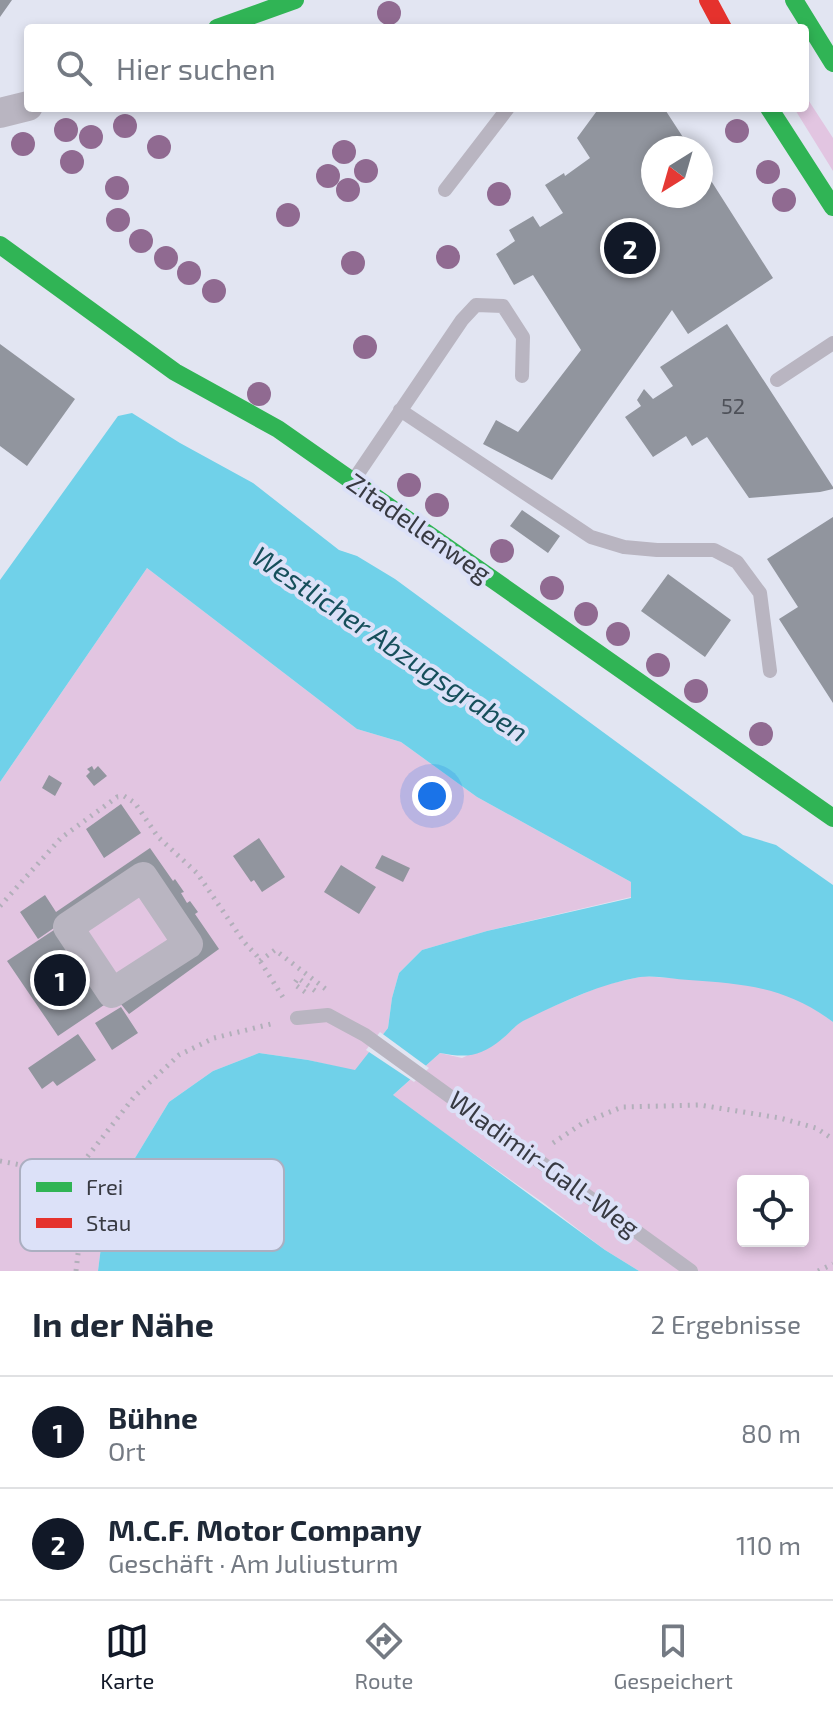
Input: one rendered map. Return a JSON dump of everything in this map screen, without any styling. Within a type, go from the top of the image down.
[{"type":"street","points":[[228,24],[295,0]]},
{"type":"street","points":[[708,0],[721,24]]},
{"type":"street","points":[[794,0],[809,24]]},
{"type":"street","points":[[809,24],[833,63]]},
{"type":"street","points":[[0,113],[24,107]]},
{"type":"street","points":[[772,112],[833,207]]},
{"type":"street","name":"Zitadellenweg","points":[[0,245],[175,372],[278,429],[833,818]]},
{"type":"lane","points":[[445,190],[505,112]]},
{"type":"lane","points":[[352,482],[462,320],[476,305],[503,306],[523,337],[522,376]]},
{"type":"lane","points":[[777,380],[833,343]]},
{"type":"lane","points":[[400,410],[591,537],[624,547],[714,550],[737,562],[760,593],[770,671]]},
{"type":"lane","points":[[297,1018],[328,1015]]},
{"type":"lane","name":"Wladimir-Gall-Weg","points":[[328,1015],[365,1035],[691,1271]]},
{"type":"path","points":[[0,906],[61,838],[117,797],[124,796],[135,803],[158,837],[197,873],[297,1018],[214,1038],[179,1055],[134,1097],[86,1159]]},
{"type":"path","points":[[260,961],[275,950],[327,990],[322,996],[298,978],[294,984],[322,1005],[328,1015]]},
{"type":"path","points":[[532,1157],[583,1123],[622,1107],[700,1105],[792,1121],[816,1128],[833,1139]]},
{"type":"path","points":[[0,1161],[20,1165]]},
{"type":"path","points":[[76,1271],[78,1251]]},
{"type":"path","points":[[818,1271],[833,1264]]},
{"type":"shaded area","points":[[809,101],[833,138],[833,171],[796,112],[809,112]]},
{"type":"shaded area","points":[[147,568],[357,729],[401,742],[477,797],[631,882],[631,897],[487,931],[422,950],[399,973],[388,1028],[355,1071],[259,1053],[213,1071],[169,1102],[134,1159],[20,1159],[20,1251],[100,1251],[98,1271],[0,1271],[0,782]]},
{"type":"shaded area","points":[[644,976],[746,985],[779,992],[833,1022],[833,1271],[639,1271],[605,1250],[392,1096],[440,1053],[462,1058],[502,1039],[519,1023],[604,985]]},
{"type":"water","name":"Westlicher Abzugsgraben","points":[[132,413],[253,483],[339,550],[357,556],[395,579],[743,835],[776,845],[833,885],[833,1022],[799,1001],[764,989],[729,983],[640,977],[596,989],[539,1013],[480,1053],[466,1056],[440,1053],[393,1095],[605,1250],[639,1271],[98,1271],[100,1251],[284,1251],[284,1159],[134,1159],[169,1102],[213,1071],[259,1053],[355,1070],[388,1028],[399,973],[422,950],[487,931],[631,898],[631,882],[477,797],[401,742],[357,729],[147,568],[0,782],[0,580],[118,416]]},
{"type":"pier","points":[[380,1032],[429,1068],[414,1082],[366,1050]]},
{"type":"building","points":[[0,0],[12,0],[0,17]]},
{"type":"building","points":[[596,112],[667,112],[682,136],[641,136],[641,208],[713,208],[713,184],[773,278],[688,334],[672,310],[552,480],[483,444],[496,420],[518,432],[581,350],[533,275],[514,285],[496,254],[515,241],[509,230],[533,216],[540,227],[563,213],[545,185],[564,173],[565,176],[590,158],[577,138]]},
{"type":"building","points":[[727,324],[833,489],[749,498],[707,437],[692,446],[686,436],[653,457],[625,417],[641,406],[637,400],[644,389],[653,399],[673,386],[660,367]]},
{"type":"building","points":[[0,344],[75,399],[27,466],[0,446]]},
{"type":"building","points":[[522,510],[560,536],[548,553],[510,526]]},
{"type":"building","points":[[833,517],[833,703],[779,619],[798,607],[767,559]]},
{"type":"building","points":[[668,574],[731,620],[705,657],[641,611]]},
{"type":"building","points":[[92,766],[94,770],[98,766],[107,776],[94,786],[86,776],[90,772],[87,769]]},
{"type":"building","points":[[49,775],[62,783],[55,796],[42,788]]},
{"type":"building","points":[[121,804],[141,833],[104,858],[86,829]]},
{"type":"building","points":[[259,838],[285,877],[262,892],[233,856]]},
{"type":"building","points":[[150,848],[184,892],[181,893],[187,903],[190,901],[198,912],[195,914],[219,949],[129,1014],[112,993],[188,944],[143,877],[38,939],[20,912],[45,895],[56,912]]},
{"type":"building","points":[[382,855],[410,868],[403,882],[375,868]]},
{"type":"building","points":[[341,865],[376,887],[359,914],[324,892]]},
{"type":"building","points":[[63,924],[113,999],[58,1036],[7,961]]},
{"type":"building","points":[[121,1007],[138,1033],[112,1050],[95,1023]]},
{"type":"building","points":[[78,1034],[96,1060],[57,1086],[53,1081],[42,1089],[28,1068]]},
{"type":"traffic: fast","points":[[228,24],[295,0]]},
{"type":"traffic: fast","points":[[794,0],[809,24]]},
{"type":"traffic: fast","points":[[809,24],[833,63]]},
{"type":"traffic: fast","points":[[772,112],[833,207]]},
{"type":"traffic: fast","points":[[0,245],[175,372],[278,429],[833,818]]},
{"type":"traffic: jam","points":[[708,0],[721,24]]},
{"type":"place","name":"M.C.F. Motor Company","points":[[630,248]]},
{"type":"place","name":"Bühne","points":[[60,980]]}]
